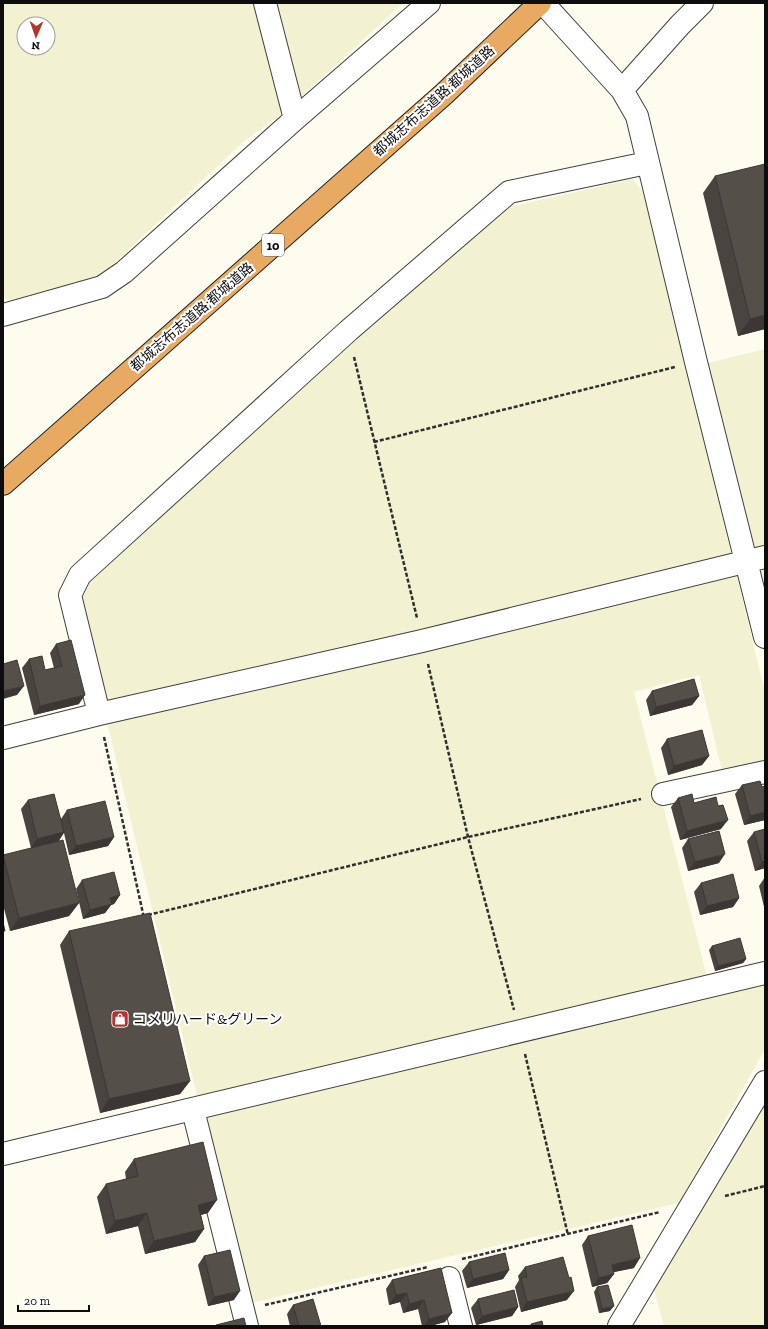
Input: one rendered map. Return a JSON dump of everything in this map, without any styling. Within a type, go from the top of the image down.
[{"type":"highway","name":"都城志布志道路;都城道路","points":[[3,484],[444,94],[542,3]]},
{"type":"street","points":[[265,3],[295,120]]},
{"type":"street","points":[[3,314],[102,287],[124,272],[295,120],[430,3]]},
{"type":"street","points":[[542,3],[622,90],[637,116],[696,362],[756,559],[765,637]]},
{"type":"street","points":[[622,90],[680,25],[702,3]]},
{"type":"street","points":[[99,714],[70,595],[80,575],[348,331],[509,192],[648,163]]},
{"type":"street","points":[[3,738],[99,714],[422,641],[756,559]]},
{"type":"street","points":[[663,794],[765,772]]},
{"type":"street","points":[[3,1154],[765,973]]},
{"type":"street","points":[[619,1326],[765,1082]]},
{"type":"street","points":[[193,1110],[245,1318]]},
{"type":"street","points":[[454,1269],[461,1326]]},
{"type":"path","points":[[348,331],[468,837],[519,1032],[568,1235]]},
{"type":"path","points":[[374,442],[696,362]]},
{"type":"path","points":[[99,714],[145,924]]},
{"type":"path","points":[[143,916],[468,837],[663,794]]},
{"type":"path","points":[[454,1269],[568,1235],[765,1186]]},
{"type":"path","points":[[245,1318],[429,1267]]},
{"type":"green space","points":[[3,3],[403,3],[282,114],[243,142],[94,282],[10,301],[5,299],[3,292]]},
{"type":"green space","points":[[632,179],[644,193],[765,693],[765,760],[722,771],[699,675],[634,692],[708,981],[198,1100],[76,593],[83,577],[240,444],[500,209]]},
{"type":"green space","points":[[765,349],[765,596],[708,363]]},
{"type":"green space","points":[[765,983],[765,1049],[679,1203],[246,1304],[202,1117]]},
{"type":"green space","points":[[765,1096],[765,1326],[664,1326],[653,1286]]},
{"type":"building","points":[[765,164],[765,315],[750,319],[715,176]]},
{"type":"building","points":[[71,640],[85,695],[40,706],[29,659],[42,656],[45,670],[62,666],[56,644]]},
{"type":"building","points":[[17,660],[24,686],[3,691],[3,664]]},
{"type":"building","points":[[694,679],[699,696],[656,707],[652,691]]},
{"type":"building","points":[[702,730],[709,756],[674,766],[667,739]]},
{"type":"building","points":[[760,781],[762,787],[765,786],[765,812],[750,816],[742,785]]},
{"type":"building","points":[[54,794],[64,832],[37,839],[28,800]]},
{"type":"building","points":[[692,794],[694,803],[716,797],[718,806],[723,805],[728,820],[687,831],[678,798]]},
{"type":"building","points":[[105,801],[114,837],[76,846],[67,810]]},
{"type":"building","points":[[765,829],[765,861],[762,862],[754,832]]},
{"type":"building","points":[[719,831],[725,854],[695,862],[688,839]]},
{"type":"building","points":[[63,840],[79,903],[19,918],[3,855]]},
{"type":"building","points":[[114,872],[120,895],[110,898],[112,904],[90,910],[82,880]]},
{"type":"building","points":[[733,874],[739,898],[707,906],[701,883]]},
{"type":"building","name":"コメリハード&グリーン","points":[[150,913],[190,1081],[109,1099],[69,931]]},
{"type":"building","points":[[740,938],[746,959],[718,966],[712,946]]},
{"type":"building","points":[[203,1142],[217,1200],[198,1205],[204,1229],[154,1241],[147,1213],[115,1221],[106,1184],[138,1176],[134,1159]]},
{"type":"building","points":[[632,1225],[640,1258],[612,1265],[614,1274],[599,1278],[588,1236]]},
{"type":"building","points":[[230,1250],[240,1291],[214,1297],[204,1256]]},
{"type":"building","points":[[505,1253],[509,1270],[473,1279],[469,1262]]},
{"type":"building","points":[[563,1257],[569,1278],[571,1277],[574,1291],[527,1302],[521,1278],[527,1277],[525,1267]]},
{"type":"building","points":[[441,1268],[452,1313],[429,1319],[424,1300],[409,1304],[407,1293],[396,1295],[392,1280]]},
{"type":"building","points":[[608,1285],[614,1306],[602,1309],[597,1287]]},
{"type":"building","points":[[514,1290],[518,1307],[482,1316],[478,1299]]},
{"type":"building","points":[[313,1299],[321,1326],[299,1326],[293,1305]]},
{"type":"building","points":[[244,1318],[246,1326],[216,1325]]},
{"type":"building","points":[[542,1321],[543,1326],[531,1326],[531,1324]]},
{"type":"place","name":"コメリハード&グリーン","points":[[120,1019]]}]
